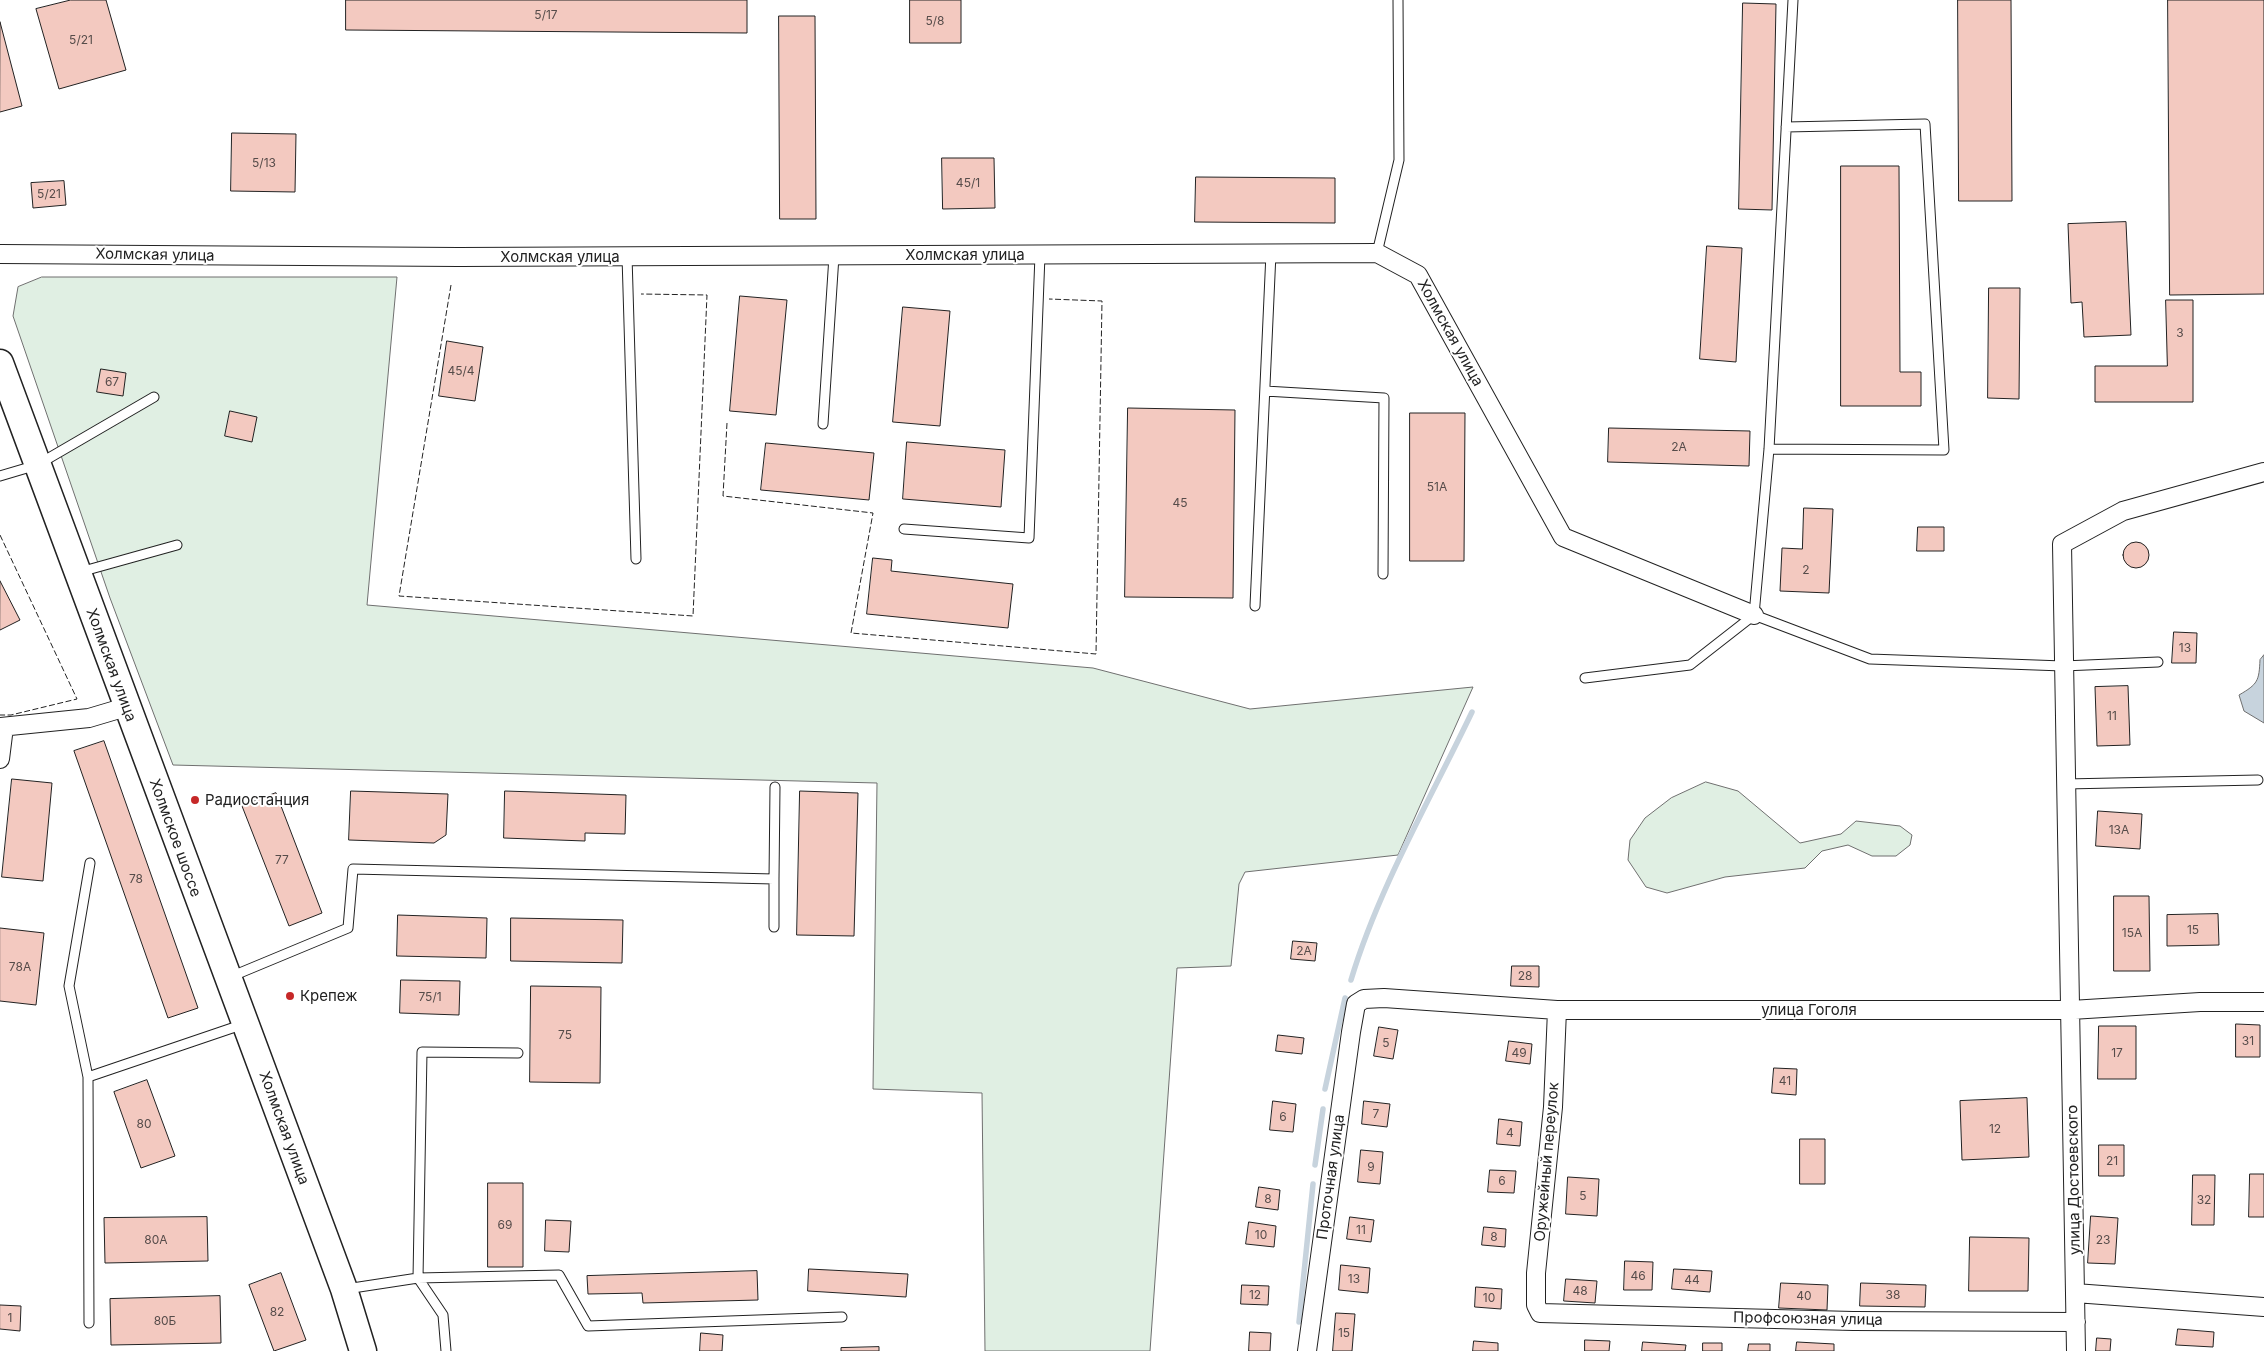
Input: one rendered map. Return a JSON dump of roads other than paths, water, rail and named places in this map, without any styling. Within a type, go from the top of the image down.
[{"type":"main road","name":"Холмская улица","points":[[0,363],[150,770]]},
{"type":"main road","name":"Холмское шоссе","points":[[150,770],[201,906]]},
{"type":"main road","name":"Холмская улица","points":[[201,906],[344,1290],[363,1351]]},
{"type":"street","name":"Холмская улица","points":[[0,254],[834,256],[1377,253],[1418,275],[1563,537],[1754,615]]},
{"type":"street","name":"улица Достоевского","points":[[2076,1351],[2072,1010],[2065,784],[2062,544],[2122,511],[2264,472]]},
{"type":"street","points":[[0,758],[2,727],[89,718],[126,707]]},
{"type":"street","name":"улица Гоголя","points":[[1356,1004],[1364,999],[1384,998],[1557,1010],[2072,1010],[2200,1002],[2264,1002]]},
{"type":"street","name":"Проточная улица","points":[[1307,1351],[1356,1004]]},
{"type":"street","name":"Оружейный переулок","points":[[1540,1313],[1536,1305],[1536,1273],[1553,1107],[1557,1010]]},
{"type":"street","points":[[2075,1293],[2264,1307]]},
{"type":"street","name":"Профсоюзная улица","points":[[1540,1313],[1854,1321],[2076,1322]]},
{"type":"lane","points":[[1377,253],[1399,160],[1398,0]]},
{"type":"lane","points":[[1585,678],[1690,665],[1754,615],[1769,449],[1793,0]]},
{"type":"lane","points":[[1769,449],[1944,450],[1925,124],[1786,127]]},
{"type":"lane","points":[[1255,606],[1271,254]]},
{"type":"lane","points":[[904,529],[1029,538],[1040,255]]},
{"type":"lane","points":[[627,256],[636,559]]},
{"type":"lane","points":[[824,424],[834,256]]},
{"type":"lane","points":[[1265,392],[1384,398],[1383,574]]},
{"type":"lane","points":[[0,476],[37,465],[154,397]]},
{"type":"lane","points":[[77,573],[177,546]]},
{"type":"lane","points":[[1754,615],[1870,659],[2063,666],[2158,662]]},
{"type":"lane","points":[[2065,784],[2258,780]]},
{"type":"lane","points":[[774,927],[775,788]]},
{"type":"lane","points":[[90,863],[69,986],[88,1077],[90,1323]]},
{"type":"lane","points":[[227,978],[348,928],[353,869],[774,879]]},
{"type":"lane","points":[[88,1077],[244,1024]]},
{"type":"lane","points":[[446,1351],[442,1315],[418,1278],[422,1052],[518,1053]]},
{"type":"lane","points":[[344,1290],[418,1278],[559,1275],[588,1326],[842,1317]]},
{"type":"waterway","points":[[1351,980],[1376,911],[1406,844],[1472,712]]},
{"type":"waterway","points":[[1325,1089],[1345,998]]},
{"type":"waterway","points":[[1315,1165],[1323,1109]]},
{"type":"waterway","points":[[1299,1322],[1313,1184]]},
{"type":"place","name":"Радиостанция","points":[[195,800]]},
{"type":"place","name":"Крепеж","points":[[290,996]]}]
